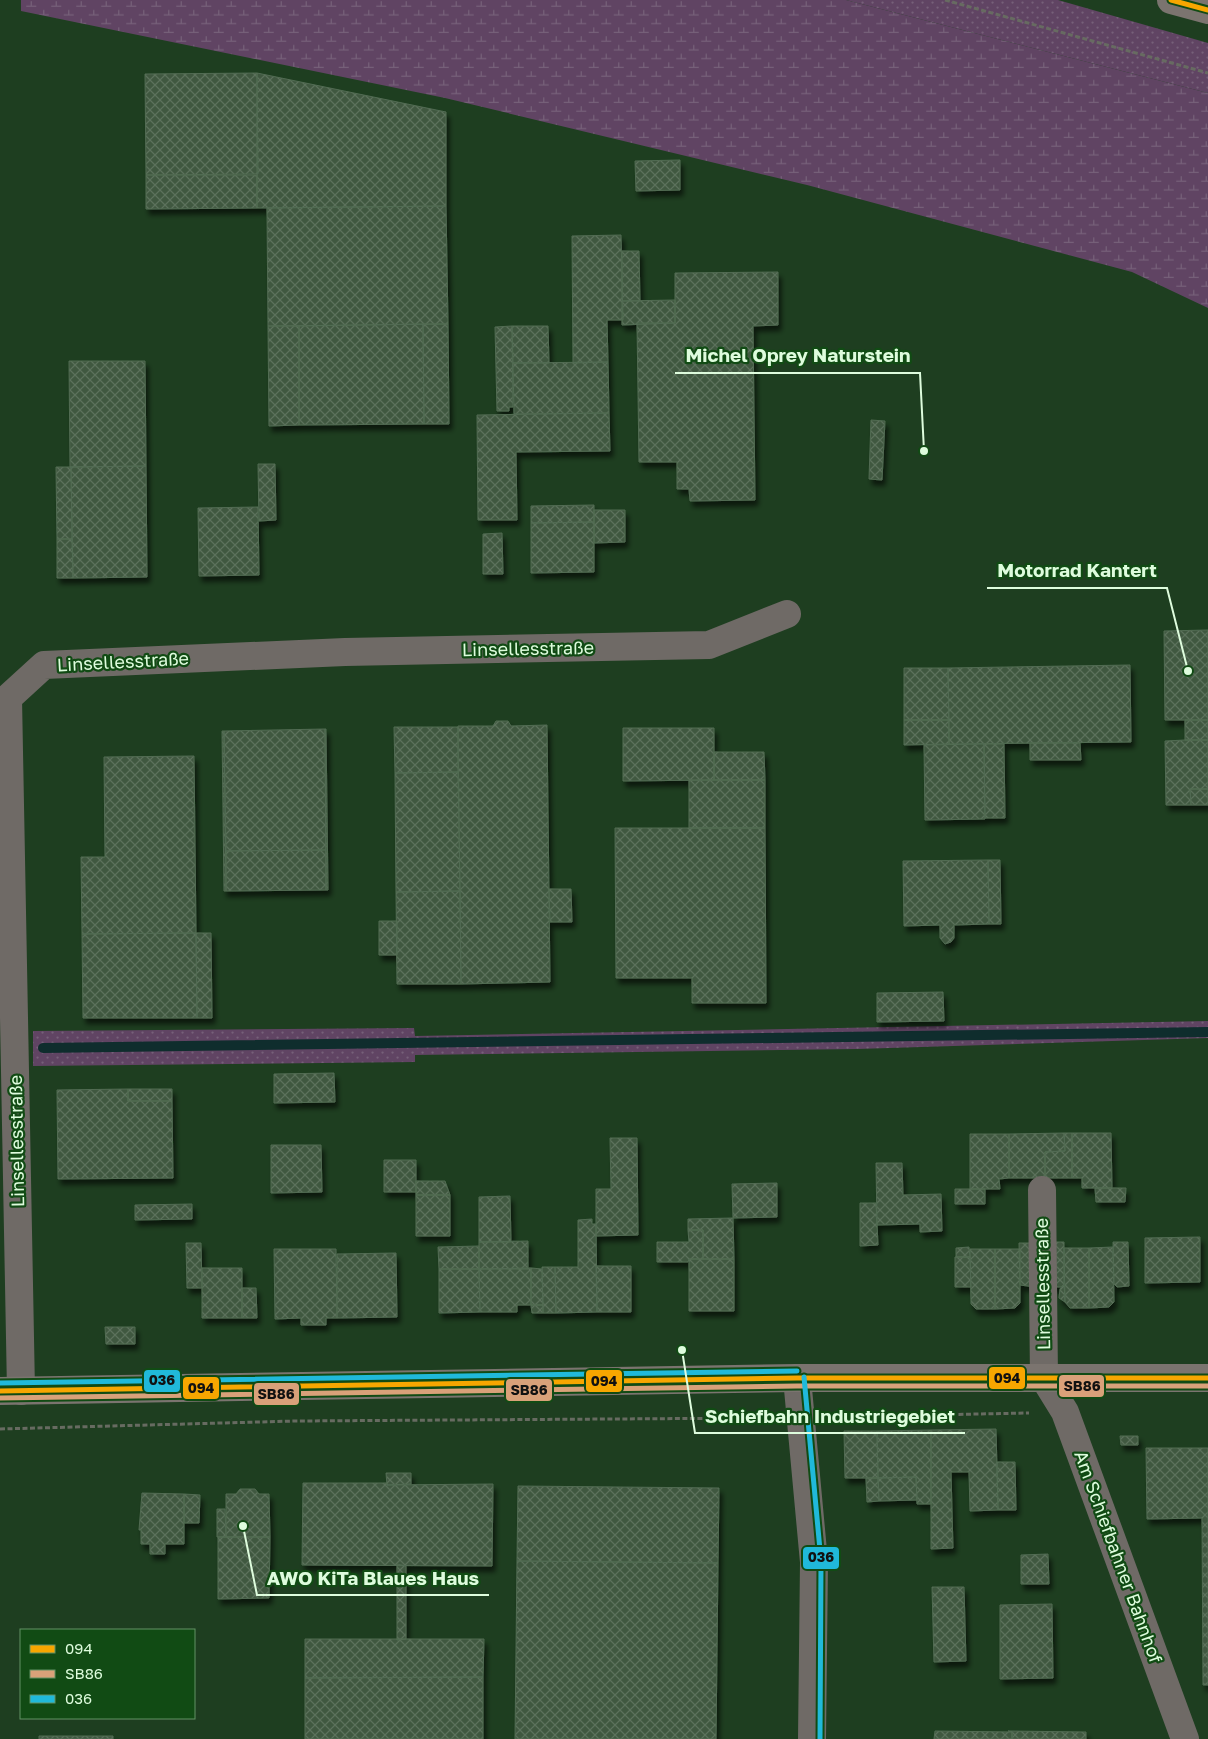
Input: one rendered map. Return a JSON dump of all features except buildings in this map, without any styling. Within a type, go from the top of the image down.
[{"type":"street","points":[[1170,0],[1208,10]]},
{"type":"street","name":"Linsellesstraße","points":[[787,614],[709,645],[345,652],[44,665],[8,698],[11,1391],[797,1378],[1208,1378]]},
{"type":"street","name":"Linsellesstraße","points":[[1042,1190],[1044,1378]]},
{"type":"street","points":[[797,1378],[814,1562],[812,1739]]},
{"type":"street","name":"Am Schiefbahner Bahnhof","points":[[1044,1378],[1066,1412],[1185,1739]]},
{"type":"path","points":[[945,0],[1208,73]]},
{"type":"path","points":[[0,1428],[296,1421],[800,1417],[1066,1412]]},
{"type":"green space","points":[[21,0],[846,0],[1208,93],[1208,308],[1132,272],[807,185],[445,98],[21,11]]},
{"type":"green space","points":[[846,0],[1058,0],[1208,43],[1208,93]]},
{"type":"green space","points":[[1208,1021],[1208,1038],[857,1049],[415,1055],[415,1062],[33,1066],[33,1031],[414,1028],[415,1036]]},
{"type":"waterway","points":[[43,1048],[1208,1032]]},
{"type":"transit line","name":"094","points":[[1171,0],[1208,10]]},
{"type":"transit line","name":"036","points":[[0,1383],[797,1371]]},
{"type":"transit line","name":"036","points":[[804,1377],[821,1561],[820,1739]]},
{"type":"transit line","name":"094","points":[[0,1391],[797,1378],[1208,1378]]},
{"type":"transit line","name":"SB86","points":[[0,1398],[797,1386],[1208,1386]]},
{"type":"place","name":"Michel Oprey Naturstein","points":[[924,451]]},
{"type":"place","name":"Motorrad Kantert","points":[[1188,671]]},
{"type":"place","name":"Schiefbahn Industriegebiet","points":[[682,1350]]},
{"type":"place","name":"AWO KiTa Blaues Haus","points":[[243,1526]]}]
